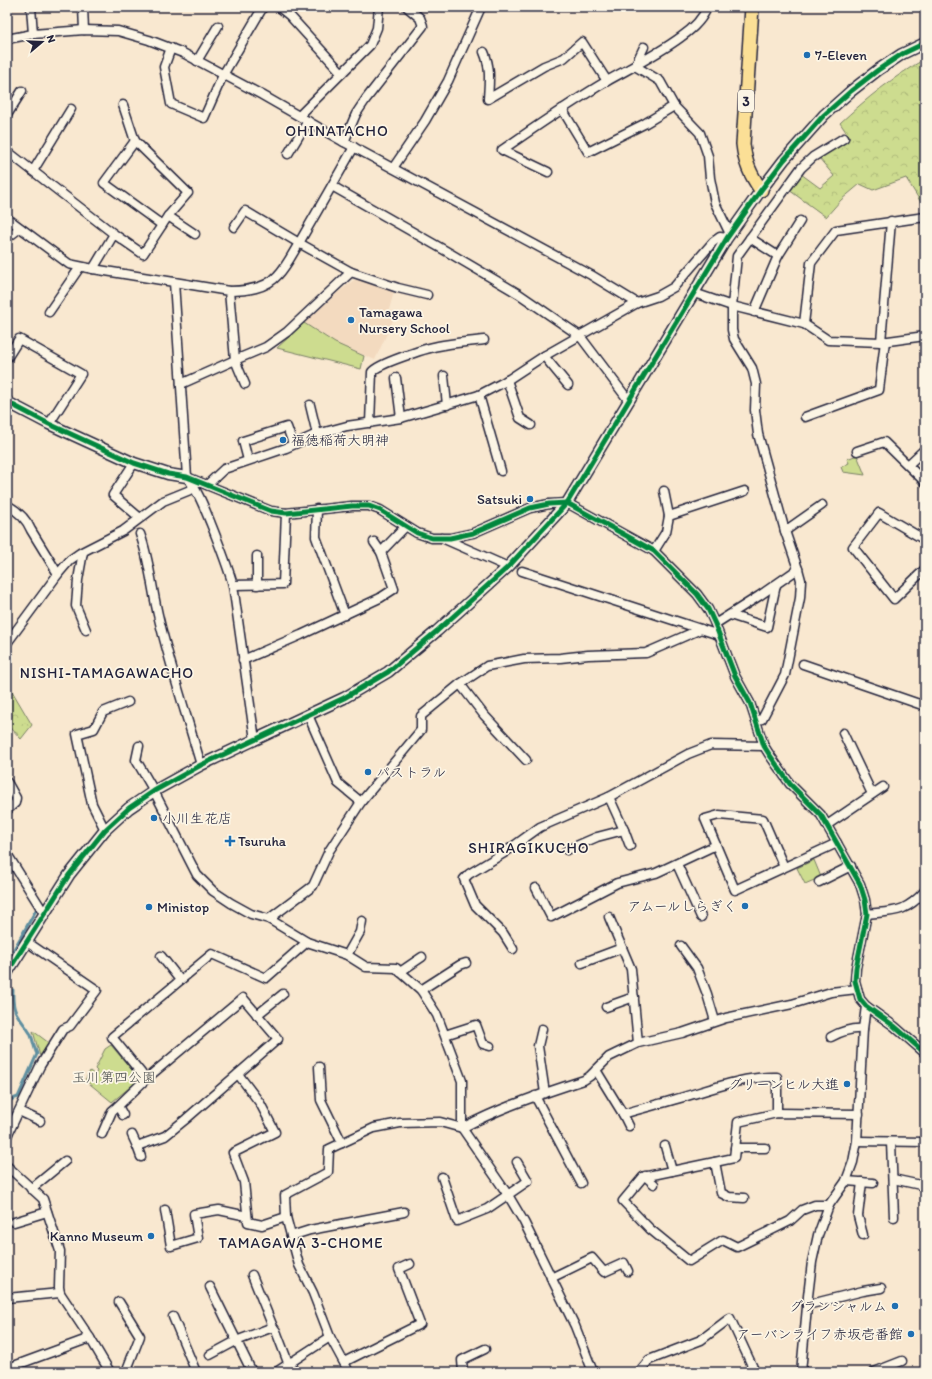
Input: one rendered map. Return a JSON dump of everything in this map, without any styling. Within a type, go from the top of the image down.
[{"type":"main road","name":"3","points":[[752,7],[743,144],[744,159],[752,177],[761,190]]},
{"type":"street","points":[[30,7],[33,34]]},
{"type":"street","points":[[82,7],[84,30]]},
{"type":"street","points":[[171,48],[164,67],[171,104],[204,118],[223,75],[263,7]]},
{"type":"street","points":[[279,7],[290,16],[342,73]]},
{"type":"street","points":[[299,116],[370,45],[377,28],[379,7]]},
{"type":"street","points":[[344,142],[356,114],[366,99],[423,26],[420,18],[407,7]]},
{"type":"street","points":[[393,168],[425,121],[448,81],[481,7]]},
{"type":"street","points":[[548,172],[502,150],[562,109],[682,37],[695,25],[707,7]]},
{"type":"street","points":[[197,61],[218,26]]},
{"type":"street","points":[[7,39],[33,34],[84,30],[118,31],[171,48],[591,275],[637,303]]},
{"type":"street","points":[[484,52],[490,72],[488,99],[544,66],[564,58],[582,42],[607,81]]},
{"type":"street","points":[[7,971],[69,875],[105,830],[129,808],[154,791],[201,765],[344,698],[388,672],[427,640],[508,567],[567,503],[729,236],[784,160],[824,115],[851,91],[902,54],[925,43]]},
{"type":"street","points":[[635,66],[644,48]]},
{"type":"street","points":[[635,66],[660,81],[674,106],[700,132],[708,156],[710,178],[715,203],[729,236]]},
{"type":"street","points":[[7,115],[22,91]]},
{"type":"street","points":[[7,151],[114,234],[143,254],[168,216],[188,193],[135,141],[123,105]]},
{"type":"street","points":[[562,109],[588,152],[644,124],[674,106]]},
{"type":"street","points":[[33,171],[71,109]]},
{"type":"street","points":[[288,154],[308,121]]},
{"type":"street","points":[[756,720],[762,719],[785,675],[800,598],[801,580],[785,531],[758,434],[755,410],[756,384],[752,368],[734,339],[732,330],[732,306],[738,256],[801,168],[813,157],[844,138]]},
{"type":"street","points":[[135,141],[104,183],[162,225]]},
{"type":"street","points":[[7,218],[69,264],[229,291],[250,291],[266,284],[278,275],[354,147]]},
{"type":"street","points":[[332,186],[519,294],[580,336],[629,401]]},
{"type":"street","points":[[234,227],[245,211],[298,243],[351,272],[398,288],[427,295]]},
{"type":"street","points":[[168,216],[195,234]]},
{"type":"street","points":[[804,324],[810,263],[836,230],[925,217]]},
{"type":"street","points":[[754,312],[778,256],[800,221]]},
{"type":"street","points":[[805,417],[879,390],[891,221]]},
{"type":"street","points":[[7,238],[20,228]]},
{"type":"street","points":[[93,269],[114,234]]},
{"type":"street","points":[[207,485],[224,469],[294,444],[317,434],[347,426],[401,418],[479,395],[637,303],[658,296],[674,287],[713,242],[720,237],[729,236]]},
{"type":"street","points":[[750,238],[778,256]]},
{"type":"street","points":[[49,312],[80,267]]},
{"type":"street","points":[[181,384],[266,348],[287,332],[351,272]]},
{"type":"street","points":[[174,282],[187,477],[195,488],[226,561],[233,585],[255,740]]},
{"type":"street","points":[[229,291],[235,360],[246,384]]},
{"type":"street","points":[[694,293],[732,306],[804,324],[828,340],[883,341],[925,336]]},
{"type":"street","points":[[7,358],[19,339],[81,374],[49,424]]},
{"type":"street","points":[[370,423],[372,372],[374,369],[392,361],[438,346],[484,340]]},
{"type":"street","points":[[544,356],[568,385]]},
{"type":"street","points":[[444,376],[447,405]]},
{"type":"street","points":[[396,378],[401,418]]},
{"type":"street","points":[[507,380],[520,418],[531,425]]},
{"type":"street","points":[[479,395],[501,471]]},
{"type":"street","points":[[7,402],[49,424],[134,463],[168,474],[187,477],[271,512],[286,513],[352,506],[370,506],[380,510],[405,527],[417,533],[432,538],[450,538],[473,533],[530,508],[549,504],[567,503],[654,552],[697,594],[715,624],[735,676],[750,703],[764,746],[790,784],[821,815],[860,884],[865,900],[867,914],[856,968],[855,981],[860,999],[866,1006],[894,1026],[925,1053]]},
{"type":"street","points":[[310,405],[317,434]]},
{"type":"street","points":[[248,460],[243,441],[287,427],[294,444]]},
{"type":"street","points":[[857,451],[884,442],[925,482]]},
{"type":"street","points":[[908,465],[925,449]]},
{"type":"street","points":[[134,463],[113,495],[140,518]]},
{"type":"street","points":[[7,643],[70,560],[123,531],[163,501],[195,488]]},
{"type":"street","points":[[654,552],[666,532],[669,516],[664,491]]},
{"type":"street","points":[[669,516],[745,491]]},
{"type":"street","points":[[7,504],[17,510],[28,522],[31,530],[58,574]]},
{"type":"street","points":[[785,531],[822,505]]},
{"type":"street","points":[[317,509],[316,537],[345,615]]},
{"type":"street","points":[[233,585],[283,584],[286,513]]},
{"type":"street","points":[[925,540],[879,513],[853,548],[894,599],[925,569]]},
{"type":"street","points":[[380,552],[405,527]]},
{"type":"street","points":[[140,534],[146,551],[159,618],[175,682],[201,765]]},
{"type":"street","points":[[441,538],[508,567]]},
{"type":"street","points":[[244,660],[345,615],[380,598],[394,589],[380,552],[374,542]]},
{"type":"street","points":[[83,552],[78,580],[76,606],[86,630]]},
{"type":"street","points":[[257,556],[257,584]]},
{"type":"street","points":[[715,624],[798,569]]},
{"type":"street","points":[[522,570],[719,635]]},
{"type":"street","points":[[730,614],[766,627],[776,585]]},
{"type":"street","points":[[269,919],[313,886],[329,851],[362,802],[421,730],[421,716],[460,684],[487,666],[524,659],[646,653],[701,629]]},
{"type":"street","points":[[803,664],[925,706]]},
{"type":"street","points":[[460,684],[484,714],[526,760]]},
{"type":"street","points":[[105,830],[92,804],[77,734],[94,728],[103,712],[128,702]]},
{"type":"street","points":[[308,715],[338,783],[362,802]]},
{"type":"street","points":[[843,733],[872,794]]},
{"type":"street","points":[[513,950],[503,933],[475,905],[464,879],[469,874],[498,857],[540,827],[609,798],[688,754],[712,745],[764,746]]},
{"type":"street","points":[[139,746],[136,760],[154,791],[197,875],[213,891],[251,914],[269,919],[307,942],[347,955],[366,967],[396,968],[421,990],[437,1015],[462,1081],[462,1128],[508,1195],[524,1222],[575,1326],[593,1372]]},
{"type":"street","points":[[7,782],[16,798],[15,803],[7,810]]},
{"type":"street","points":[[827,824],[883,787]]},
{"type":"street","points":[[609,798],[630,846]]},
{"type":"street","points":[[784,867],[763,819],[719,815],[705,819],[736,890],[837,843]]},
{"type":"street","points":[[567,850],[597,837],[624,830]]},
{"type":"street","points":[[536,888],[551,917],[617,883],[656,873],[716,845]]},
{"type":"street","points":[[7,854],[44,913]]},
{"type":"street","points":[[677,864],[700,917]]},
{"type":"street","points":[[819,882],[851,866]]},
{"type":"street","points":[[867,914],[903,909],[914,902],[925,891]]},
{"type":"street","points":[[609,916],[631,969],[638,1043]]},
{"type":"street","points":[[347,955],[360,932],[362,921]]},
{"type":"street","points":[[7,1136],[40,1066],[63,1029],[70,1026],[97,990],[27,942]]},
{"type":"street","points":[[146,1079],[112,1037],[212,954],[266,978],[307,942]]},
{"type":"street","points":[[681,946],[697,968],[715,1021]]},
{"type":"street","points":[[582,963],[622,948]]},
{"type":"street","points":[[161,956],[180,980]]},
{"type":"street","points":[[400,972],[422,957]]},
{"type":"street","points":[[421,990],[460,965],[466,963]]},
{"type":"street","points":[[349,1372],[330,1338],[313,1293],[299,1265],[286,1217],[285,1195],[328,1172],[329,1149],[374,1128],[400,1123],[440,1122],[462,1128],[484,1117],[535,1096],[584,1080],[608,1057],[638,1043],[682,1033],[715,1021],[792,1004],[831,992],[857,989]]},
{"type":"street","points":[[258,1015],[283,994]]},
{"type":"street","points":[[606,1007],[634,997]]},
{"type":"street","points":[[102,1134],[112,1111],[146,1079],[243,998],[278,1039],[165,1136],[137,1146]]},
{"type":"street","points":[[801,1372],[812,1262],[818,1235],[829,1205],[846,1181],[853,1162],[857,1141],[863,1029],[866,1006]]},
{"type":"street","points":[[445,1035],[476,1025],[483,1044],[490,1046]]},
{"type":"street","points":[[831,1037],[842,1031],[854,1028],[863,1029]]},
{"type":"street","points":[[542,1029],[538,1046],[545,1093]]},
{"type":"street","points":[[319,1067],[321,1100],[342,1143]]},
{"type":"street","points":[[596,1070],[629,1126]]},
{"type":"street","points":[[238,1074],[260,1103],[275,1132],[233,1153],[244,1182],[248,1222],[262,1225],[286,1217]]},
{"type":"street","points":[[623,1114],[672,1101],[714,1087],[766,1077],[777,1077],[777,1113]]},
{"type":"street","points":[[535,1096],[581,1182]]},
{"type":"street","points":[[118,1106],[123,1115]]},
{"type":"street","points":[[19,1111],[40,1121]]},
{"type":"street","points":[[829,1205],[815,1205],[802,1210],[790,1221],[737,1247],[723,1240],[689,1261],[650,1229],[623,1201],[643,1177],[734,1158],[738,1122],[777,1113],[859,1114]]},
{"type":"street","points":[[132,1136],[141,1157]]},
{"type":"street","points":[[857,1141],[925,1142]]},
{"type":"street","points":[[891,1142],[894,1217]]},
{"type":"street","points":[[665,1146],[672,1170]]},
{"type":"street","points":[[735,1148],[765,1148]]},
{"type":"street","points":[[31,1188],[65,1161]]},
{"type":"street","points":[[442,1177],[457,1221],[487,1209],[528,1181],[517,1162]]},
{"type":"street","points":[[716,1162],[721,1193],[729,1197],[744,1198]]},
{"type":"street","points":[[7,1166],[43,1199],[60,1251],[60,1293],[90,1338],[110,1372]]},
{"type":"street","points":[[646,1176],[654,1184]]},
{"type":"street","points":[[893,1178],[925,1186]]},
{"type":"street","points":[[846,1181],[873,1183]]},
{"type":"street","points":[[862,1182],[858,1216],[863,1235]]},
{"type":"street","points":[[165,1210],[171,1246],[198,1238],[194,1214],[219,1210],[248,1216]]},
{"type":"street","points":[[14,1222],[47,1212]]},
{"type":"street","points":[[291,1236],[310,1230],[404,1212]]},
{"type":"street","points":[[552,1278],[592,1258],[604,1272],[624,1263],[628,1271]]},
{"type":"street","points":[[344,1362],[420,1324],[399,1269],[410,1264]]},
{"type":"street","points":[[252,1275],[289,1365]]},
{"type":"street","points":[[210,1287],[252,1372]]},
{"type":"street","points":[[807,1305],[881,1288]]},
{"type":"street","points":[[7,1298],[60,1293]]},
{"type":"street","points":[[119,1302],[140,1336],[126,1372]]},
{"type":"street","points":[[173,1317],[196,1372]]},
{"type":"street","points":[[639,1372],[649,1360],[701,1340],[730,1318],[755,1372]]},
{"type":"street","points":[[210,1355],[236,1341],[273,1327]]},
{"type":"street","points":[[7,1372],[12,1367],[90,1338]]},
{"type":"street","points":[[276,1372],[330,1338]]},
{"type":"street","points":[[463,1372],[462,1360],[485,1349]]},
{"type":"street","points":[[874,1372],[902,1361]]},
{"type":"shaded area","name":"Tamagawa Nursery School","points":[[354,280],[359,280],[394,292],[388,313],[395,316],[375,360],[335,343],[304,323]]},
{"type":"green space","points":[[925,59],[925,209],[906,178],[873,190],[860,184],[841,200],[826,217],[789,190],[801,174],[820,188],[834,176],[819,158],[850,138],[840,123],[881,88]]},
{"type":"green space","points":[[304,323],[335,343],[364,356],[361,369],[277,348]]},
{"type":"green space","points":[[857,455],[865,475],[843,472],[841,467],[849,463],[847,459]]},
{"type":"green space","points":[[12,691],[32,725],[21,739],[12,729],[7,731],[7,694]]},
{"type":"green space","points":[[814,860],[821,877],[805,884],[797,868]]},
{"type":"green space","points":[[33,1031],[49,1043],[40,1056]]},
{"type":"green space","name":"玉川第四公園","points":[[111,1045],[136,1075],[136,1082],[112,1102],[85,1080],[90,1071],[95,1075],[97,1071],[95,1069],[105,1049]]},
{"type":"waterway","points":[[13,951],[36,910]]},
{"type":"waterway","points":[[7,1101],[18,1097],[37,1054],[30,1033],[15,1010],[13,990]]},
{"type":"cycle path","points":[[7,973],[69,875],[105,830],[129,808],[154,791],[201,765],[344,698],[388,672],[437,631],[508,567],[567,503],[727,238],[784,160],[824,115],[851,91],[902,54],[925,43]]},
{"type":"cycle path","points":[[7,402],[49,424],[134,463],[168,474],[187,477],[271,511],[286,513],[352,506],[369,506],[380,510],[417,533],[432,538],[450,538],[473,533],[530,508],[549,504],[567,503],[654,551],[697,594],[708,609],[735,676],[750,703],[764,746],[790,784],[821,815],[860,884],[865,900],[867,914],[856,968],[855,981],[860,999],[866,1006],[894,1026],[925,1053]]},
{"type":"place","name":"7-Eleven","points":[[807,55]]},
{"type":"place","name":"Tamagawa Nursery School","points":[[351,320]]},
{"type":"place","name":"福徳稲荷大明神","points":[[283,440]]},
{"type":"place","name":"Satsuki","points":[[530,499]]},
{"type":"place","name":"パストラル","points":[[368,772]]},
{"type":"place","name":"小川生花店","points":[[154,818]]},
{"type":"place","name":"Tsuruha","points":[[230,841]]},
{"type":"place","name":"アムールしらぎく","points":[[745,906]]},
{"type":"place","name":"Ministop","points":[[149,907]]},
{"type":"place","name":"グリーンヒル大進","points":[[847,1084]]},
{"type":"place","name":"Kanno Museum","points":[[151,1236]]},
{"type":"place","name":"グランシャルム","points":[[895,1306]]},
{"type":"place","name":"アーバンライフ赤坂壱番館","points":[[911,1334]]},
{"type":"district","name":"OHINATACHO","points":[[337,131]]},
{"type":"district","name":"NISHI-TAMAGAWACHO","points":[[107,673]]},
{"type":"district","name":"SHIRAGIKUCHO","points":[[529,848]]},
{"type":"district","name":"TAMAGAWA 3-CHOME","points":[[301,1243]]}]
